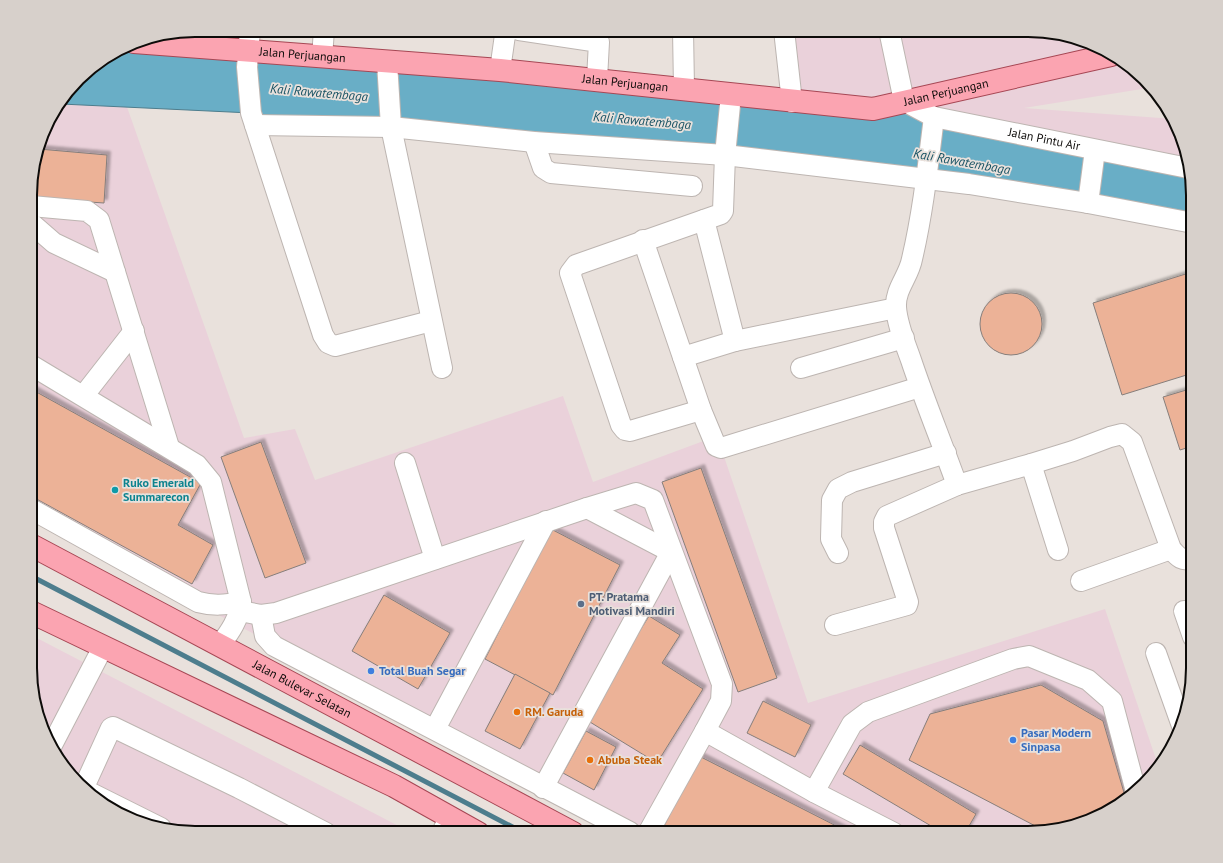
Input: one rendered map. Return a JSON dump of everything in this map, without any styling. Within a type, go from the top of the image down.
[{"type":"main road","name":"Jalan Perjuangan","points":[[147,44],[247,60],[322,57],[388,70],[500,70],[684,88],[730,101],[792,102],[873,109],[1104,56]]},
{"type":"main road","name":"Jalan Bulevar Selatan","points":[[37,548],[560,826]]},
{"type":"main road","points":[[37,615],[394,786],[445,825]]},
{"type":"street","points":[[249,37],[247,60],[253,119],[324,335],[328,343],[335,346],[431,321]]},
{"type":"street","points":[[322,57],[323,37]]},
{"type":"street","points":[[500,70],[505,37]]},
{"type":"street","points":[[597,79],[599,37]]},
{"type":"street","points":[[683,37],[684,88]]},
{"type":"street","points":[[785,37],[792,102]]},
{"type":"street","points":[[890,37],[904,101]]},
{"type":"street","points":[[388,70],[391,121],[431,321],[442,368]]},
{"type":"street","points":[[701,410],[630,431],[625,430],[620,425],[570,273],[576,265],[644,240],[717,216],[723,211],[725,151],[730,101]]},
{"type":"street","name":"Jalan Pintu Air","points":[[904,101],[934,117],[1094,157],[1184,167]]},
{"type":"street","points":[[934,117],[927,180],[912,260],[897,296],[896,308],[920,387],[957,485]]},
{"type":"street","points":[[253,119],[391,121],[534,142],[725,151],[927,180],[1088,199],[1186,221]]},
{"type":"street","points":[[534,142],[543,168],[551,173],[692,186]]},
{"type":"street","points":[[1088,199],[1094,157]]},
{"type":"street","points":[[37,207],[87,211],[99,220],[134,331],[168,447]]},
{"type":"street","points":[[704,220],[735,341]]},
{"type":"street","points":[[37,228],[54,243],[115,272]]},
{"type":"street","points":[[644,240],[701,410],[713,442],[721,448],[920,387]]},
{"type":"street","points":[[683,357],[735,341],[896,308]]},
{"type":"street","points":[[84,395],[134,331]]},
{"type":"street","points":[[801,368],[904,338]]},
{"type":"street","points":[[37,368],[84,395],[197,465],[211,482],[240,607],[231,630],[220,645]]},
{"type":"street","points":[[835,626],[907,606],[908,602],[884,528],[884,522],[887,516],[957,485],[1031,464],[1122,434],[1127,436],[1132,442],[1171,549],[1179,558],[1186,560]]},
{"type":"street","points":[[838,553],[831,539],[831,518],[832,500],[838,489],[852,482],[946,453]]},
{"type":"street","points":[[405,463],[435,559]]},
{"type":"street","points":[[1031,464],[1058,550]]},
{"type":"street","points":[[37,513],[198,602],[210,605],[240,607],[261,614],[276,613],[546,521],[636,493],[652,500],[722,684],[721,701],[706,731],[652,826]]},
{"type":"street","points":[[587,508],[671,552]]},
{"type":"street","points":[[434,729],[546,521]]},
{"type":"street","points":[[1081,581],[1171,549]]},
{"type":"street","points":[[543,788],[671,552]]},
{"type":"street","points":[[1184,611],[1186,617]]},
{"type":"street","points":[[261,614],[265,636],[274,646],[618,826]]},
{"type":"street","points":[[54,740],[103,647]]},
{"type":"street","points":[[1156,654],[1179,717]]},
{"type":"street","points":[[814,792],[852,724],[868,712],[1013,659],[1029,656],[1088,680],[1112,701],[1134,785]]},
{"type":"street","points":[[86,783],[111,728],[113,727],[239,788],[312,826]]},
{"type":"street","points":[[706,731],[814,792],[880,826]]},
{"type":"shaded area","points":[[785,37],[1049,38],[1079,45],[1098,53],[1132,76],[1145,89],[1024,108],[1166,118],[1178,144],[1184,167],[792,102]]},
{"type":"shaded area","points":[[67,103],[127,107],[244,438],[295,429],[315,480],[563,396],[593,482],[717,436],[808,703],[1105,609],[1156,760],[1140,780],[1107,805],[1079,818],[1049,825],[617,826],[209,610],[37,516],[37,184],[45,144],[53,125]]},
{"type":"shaded area","points":[[37,638],[399,826],[184,826],[154,821],[125,810],[107,799],[83,780],[64,756],[53,738],[45,719],[38,689]]},
{"type":"water","name":"Kali Rawatembaga","points":[[150,43],[904,101],[1184,167],[1186,184],[1186,222],[969,184],[255,125],[251,113],[66,104],[83,83],[107,64],[125,53]]},
{"type":"building","points":[[43,149],[107,155],[104,203],[37,198],[38,174]]},
{"type":"building","points":[[1186,274],[1186,375],[1122,395],[1093,303]]},
{"type":"building","points":[[1011,293],[1028,298],[1033,302],[1037,307],[1042,324],[1037,341],[1033,346],[1028,350],[1011,355],[994,350],[989,346],[985,341],[980,324],[985,307],[989,302],[994,298]]},
{"type":"building","points":[[1186,390],[1186,448],[1180,450],[1163,397]]},
{"type":"building","name":"Ruko Emerald Summarecon","points":[[37,392],[201,483],[178,525],[213,545],[192,584],[37,499]]},
{"type":"building","points":[[261,442],[306,563],[265,578],[221,457]]},
{"type":"building","points":[[701,468],[777,678],[738,692],[662,482]]},
{"type":"building","points":[[551,529],[620,565],[553,695],[485,659]]},
{"type":"building","points":[[384,595],[450,633],[418,689],[352,651]]},
{"type":"building","points":[[649,616],[680,635],[662,663],[703,689],[657,763],[585,719]]},
{"type":"building","name":"RM. Garuda","points":[[515,674],[550,693],[520,749],[485,731]]},
{"type":"building","name":"Pasar Modern Sinpasa","points":[[1041,685],[1103,721],[1124,793],[1107,805],[1079,818],[1049,825],[1035,826],[909,760],[930,714]]},
{"type":"building","points":[[763,701],[811,725],[795,757],[747,733]]},
{"type":"building","name":"Abuba Steak","points":[[586,731],[616,747],[594,790],[563,773]]},
{"type":"building","points":[[860,745],[976,814],[969,826],[931,826],[843,774]]},
{"type":"building","points":[[699,756],[836,826],[664,826]]},
{"type":"waterway","points":[[37,579],[511,826]]},
{"type":"place","name":"Ruko Emerald Summarecon","points":[[115,490]]},
{"type":"place","name":"PT. Pratama Motivasi Mandiri","points":[[581,604]]},
{"type":"place","name":"Total Buah Segar","points":[[371,671]]},
{"type":"place","name":"RM. Garuda","points":[[517,712]]},
{"type":"place","name":"Pasar Modern Sinpasa","points":[[1013,740]]},
{"type":"place","name":"Abuba Steak","points":[[590,760]]}]
